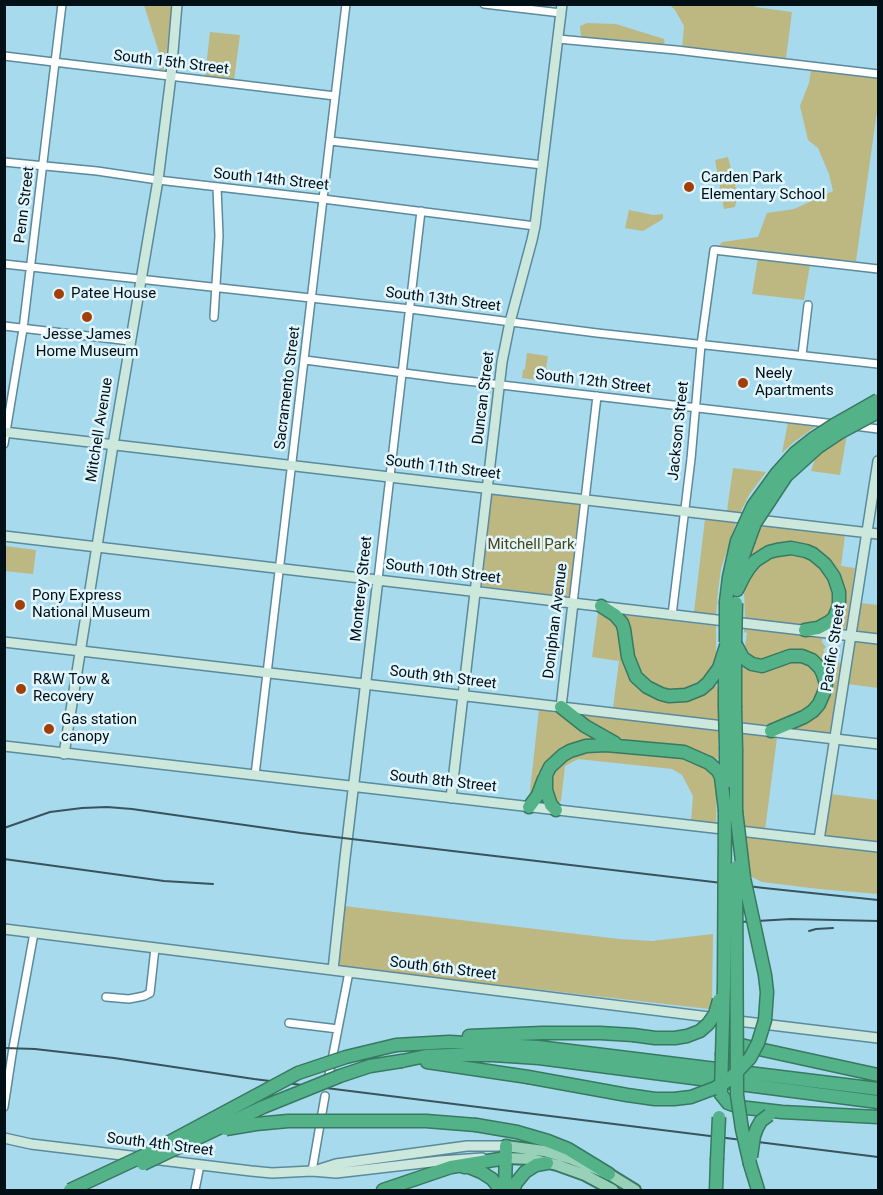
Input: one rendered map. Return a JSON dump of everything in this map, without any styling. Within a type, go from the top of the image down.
[{"type":"highway","points":[[716,1191],[722,1054],[730,984],[729,644],[733,599],[729,577],[743,542],[753,506],[764,489],[795,453],[814,438],[879,400]]},
{"type":"highway","points":[[743,542],[786,476],[818,447],[879,411]]},
{"type":"highway","points":[[733,599],[749,568],[769,552],[791,548],[813,554],[825,564],[834,577],[839,592],[839,606],[834,618],[829,622],[818,628],[805,630]]},
{"type":"highway","points":[[602,606],[622,623],[628,657],[636,676],[647,687],[661,694],[686,695],[701,689],[719,668],[729,644]]},
{"type":"highway","points":[[729,644],[752,664],[762,666],[790,656],[802,656],[812,660],[823,674],[825,690],[813,711],[771,731]]},
{"type":"highway","points":[[561,707],[596,733],[625,746]]},
{"type":"highway","points":[[402,1061],[458,1066],[627,1095],[674,1099],[691,1097],[729,1080],[750,1058],[758,1043],[765,1020],[767,992],[765,975],[730,811],[718,771],[709,763],[684,752],[625,746],[595,745],[578,748],[563,755],[550,767],[538,795],[529,807]]},
{"type":"highway","points":[[546,776],[547,796],[556,810]]},
{"type":"highway","points":[[70,1191],[173,1140],[298,1073],[346,1057],[396,1045],[446,1037],[600,1033],[655,1038],[687,1036],[708,1024],[730,984]]},
{"type":"highway","points":[[730,984],[737,1045],[737,1095],[742,1128],[758,1191]]},
{"type":"highway","points":[[396,1045],[449,1042],[538,1047],[879,1089]]},
{"type":"highway","points":[[722,1054],[737,1045],[879,1075]]},
{"type":"highway","points":[[85,1191],[263,1107],[307,1089],[370,1066],[426,1056],[494,1055],[538,1058],[879,1102]]},
{"type":"highway","points":[[720,1093],[728,1102],[739,1107],[773,1112],[879,1117]]},
{"type":"highway","points":[[750,1164],[757,1128],[761,1121],[773,1112]]},
{"type":"highway","points":[[173,1140],[239,1127],[288,1121],[426,1122],[476,1125],[517,1132],[548,1141],[568,1149],[609,1174]]},
{"type":"highway","points":[[383,1191],[451,1167],[510,1152]]},
{"type":"highway","points":[[503,1191],[510,1152]]},
{"type":"highway","points":[[510,1152],[513,1191]]},
{"type":"highway","points":[[513,1191],[516,1182],[525,1172],[536,1165],[547,1163]]},
{"type":"highway","points":[[708,1191],[717,1163]]},
{"type":"highway","points":[[451,1167],[469,1167],[481,1172],[492,1179],[503,1191]]},
{"type":"main road","name":"Mitchell Avenue","points":[[64,754],[158,180],[177,4]]},
{"type":"main road","name":"Duncan Street","points":[[451,798],[502,362],[535,226],[561,9]]},
{"type":"main road","name":"South 11th Street","points":[[5,432],[879,534]]},
{"type":"main road","name":"Pacific Street","points":[[819,840],[879,461]]},
{"type":"main road","name":"South 10th Street","points":[[4,536],[879,639]]},
{"type":"main road","name":"Monterey Street","points":[[333,970],[378,579]]},
{"type":"main road","name":"Doniphan Avenue","points":[[561,707],[573,603]]},
{"type":"main road","name":"South 9th Street","points":[[4,642],[879,744]]},
{"type":"main road","name":"South 8th Street","points":[[4,746],[879,847]]},
{"type":"main road","name":"South 6th Street","points":[[4,930],[879,1038]]},
{"type":"main road","name":"South 4th Street","points":[[4,1138],[31,1144],[272,1173],[312,1171],[336,1173],[510,1152]]},
{"type":"main road","points":[[510,1152],[544,1151],[572,1159],[609,1174],[634,1191]]},
{"type":"main road","points":[[510,1152],[585,1175],[613,1191]]},
{"type":"street","name":"Penn Street","points":[[4,444],[22,328],[62,4]]},
{"type":"street","name":"Sacramento Street","points":[[255,775],[346,4]]},
{"type":"street","points":[[484,4],[561,9]]},
{"type":"street","points":[[558,39],[676,50],[879,74]]},
{"type":"street","name":"South 15th Street","points":[[4,56],[335,96]]},
{"type":"street","points":[[330,141],[543,165]]},
{"type":"street","name":"South 14th Street","points":[[4,162],[98,171],[535,226]]},
{"type":"street","points":[[214,317],[219,236],[217,187]]},
{"type":"street","name":"Monterey Street","points":[[378,579],[421,211]]},
{"type":"street","name":"Jackson Street","points":[[672,615],[685,512],[701,345],[714,250],[879,269]]},
{"type":"street","name":"South 13th Street","points":[[4,264],[879,364]]},
{"type":"street","points":[[802,355],[808,305]]},
{"type":"street","points":[[4,326],[130,341]]},
{"type":"street","name":"South 12th Street","points":[[305,360],[879,429]]},
{"type":"street","name":"Doniphan Avenue","points":[[573,603],[597,396]]},
{"type":"street","points":[[4,1107],[34,933]]},
{"type":"street","points":[[106,998],[129,999],[150,993],[155,948]]},
{"type":"street","points":[[329,1075],[349,972]]},
{"type":"street","points":[[289,1023],[338,1029]]},
{"type":"street","points":[[312,1171],[325,1096]]},
{"type":"street","points":[[195,1191],[200,1165]]},
{"type":"green space","points":[[144,5],[172,5],[163,70],[159,71],[161,59]]},
{"type":"green space","points":[[670,5],[755,5],[755,7],[792,12],[786,58],[682,49],[684,26]]},
{"type":"green space","points":[[587,23],[616,24],[664,39],[665,47],[581,37],[580,26]]},
{"type":"green space","points":[[210,32],[240,35],[234,80],[205,76]]},
{"type":"green space","points":[[811,70],[878,79],[878,104],[856,261],[811,259],[804,300],[752,294],[758,258],[718,248],[722,242],[758,237],[767,213],[794,209],[833,191],[829,174],[818,148],[808,140],[800,106],[809,83]]},
{"type":"green space","points":[[728,157],[737,198],[735,207],[724,209],[715,160]]},
{"type":"green space","points":[[629,210],[653,215],[663,214],[663,219],[643,231],[625,228]]},
{"type":"green space","points":[[527,353],[548,356],[546,369],[554,371],[553,382],[522,378]]},
{"type":"green space","points":[[788,422],[815,427],[782,453]]},
{"type":"green space","points":[[847,434],[840,475],[811,471],[816,456]]},
{"type":"green space","points":[[733,468],[766,472],[749,495],[740,513],[727,511]]},
{"type":"green space","name":"Mitchell Park","points":[[491,494],[580,505],[570,597],[481,586]]},
{"type":"green space","points":[[705,519],[736,523],[721,569],[716,615],[694,612]]},
{"type":"green space","points":[[761,526],[845,535],[841,566],[855,568],[845,629],[826,628],[841,586],[807,547],[747,561]]},
{"type":"green space","points":[[5,546],[36,550],[33,574],[5,571]]},
{"type":"green space","points":[[788,550],[814,559],[832,583],[834,605],[827,619],[807,626],[745,619],[744,589],[757,563]]},
{"type":"green space","points":[[861,603],[878,605],[878,634],[859,632],[857,629]]},
{"type":"green space","points":[[598,612],[606,613],[618,623],[625,661],[658,696],[710,684],[717,686],[719,692],[718,721],[613,708],[619,661],[592,657]]},
{"type":"green space","points":[[617,614],[716,626],[714,666],[700,684],[690,689],[668,692],[639,676]]},
{"type":"green space","points":[[744,629],[822,638],[826,647],[823,650],[829,658],[833,655],[841,665],[830,733],[790,729],[828,690],[812,656],[763,661],[763,659],[752,657],[745,647],[747,633]]},
{"type":"green space","points":[[857,642],[878,644],[878,688],[848,684]]},
{"type":"green space","points":[[790,659],[810,663],[822,682],[814,703],[787,722],[762,725],[743,723],[741,661]]},
{"type":"green space","points":[[539,709],[561,715],[607,743],[567,747],[529,800]]},
{"type":"green space","points":[[578,714],[718,731],[716,764],[615,740]]},
{"type":"green space","points":[[743,734],[777,738],[765,830],[743,827]]},
{"type":"green space","points":[[598,748],[676,756],[706,766],[715,775],[717,785],[716,825],[691,822],[693,796],[682,775],[672,769],[578,759],[565,766],[561,801],[558,803],[554,801],[550,795],[551,773],[565,757]]},
{"type":"green space","points":[[830,794],[878,800],[878,844],[827,838],[824,834]]},
{"type":"green space","points":[[743,836],[878,853],[878,894],[762,882],[744,875]]},
{"type":"green space","points":[[344,906],[619,939],[652,941],[713,934],[712,1000],[709,1009],[342,967],[338,965],[338,960]]},
{"type":"railway","points":[[4,828],[50,812],[107,807],[132,809],[301,833],[878,900]]},
{"type":"railway","points":[[4,859],[164,881],[213,884]]},
{"type":"railway","points":[[740,922],[791,919],[878,921]]},
{"type":"railway","points":[[809,931],[833,928]]},
{"type":"railway","points":[[4,1048],[35,1049],[114,1058],[254,1079],[878,1157]]},
{"type":"place","name":"Carden Park Elementary School","points":[[689,187]]},
{"type":"place","name":"Patee House","points":[[59,294]]},
{"type":"place","name":"Jesse James Home Museum","points":[[87,317]]},
{"type":"place","name":"Neely Apartments","points":[[743,383]]},
{"type":"place","name":"Pony Express National Museum","points":[[20,605]]},
{"type":"place","name":"R&W Tow & Recovery","points":[[21,689]]},
{"type":"place","name":"Gas station canopy","points":[[49,729]]}]
